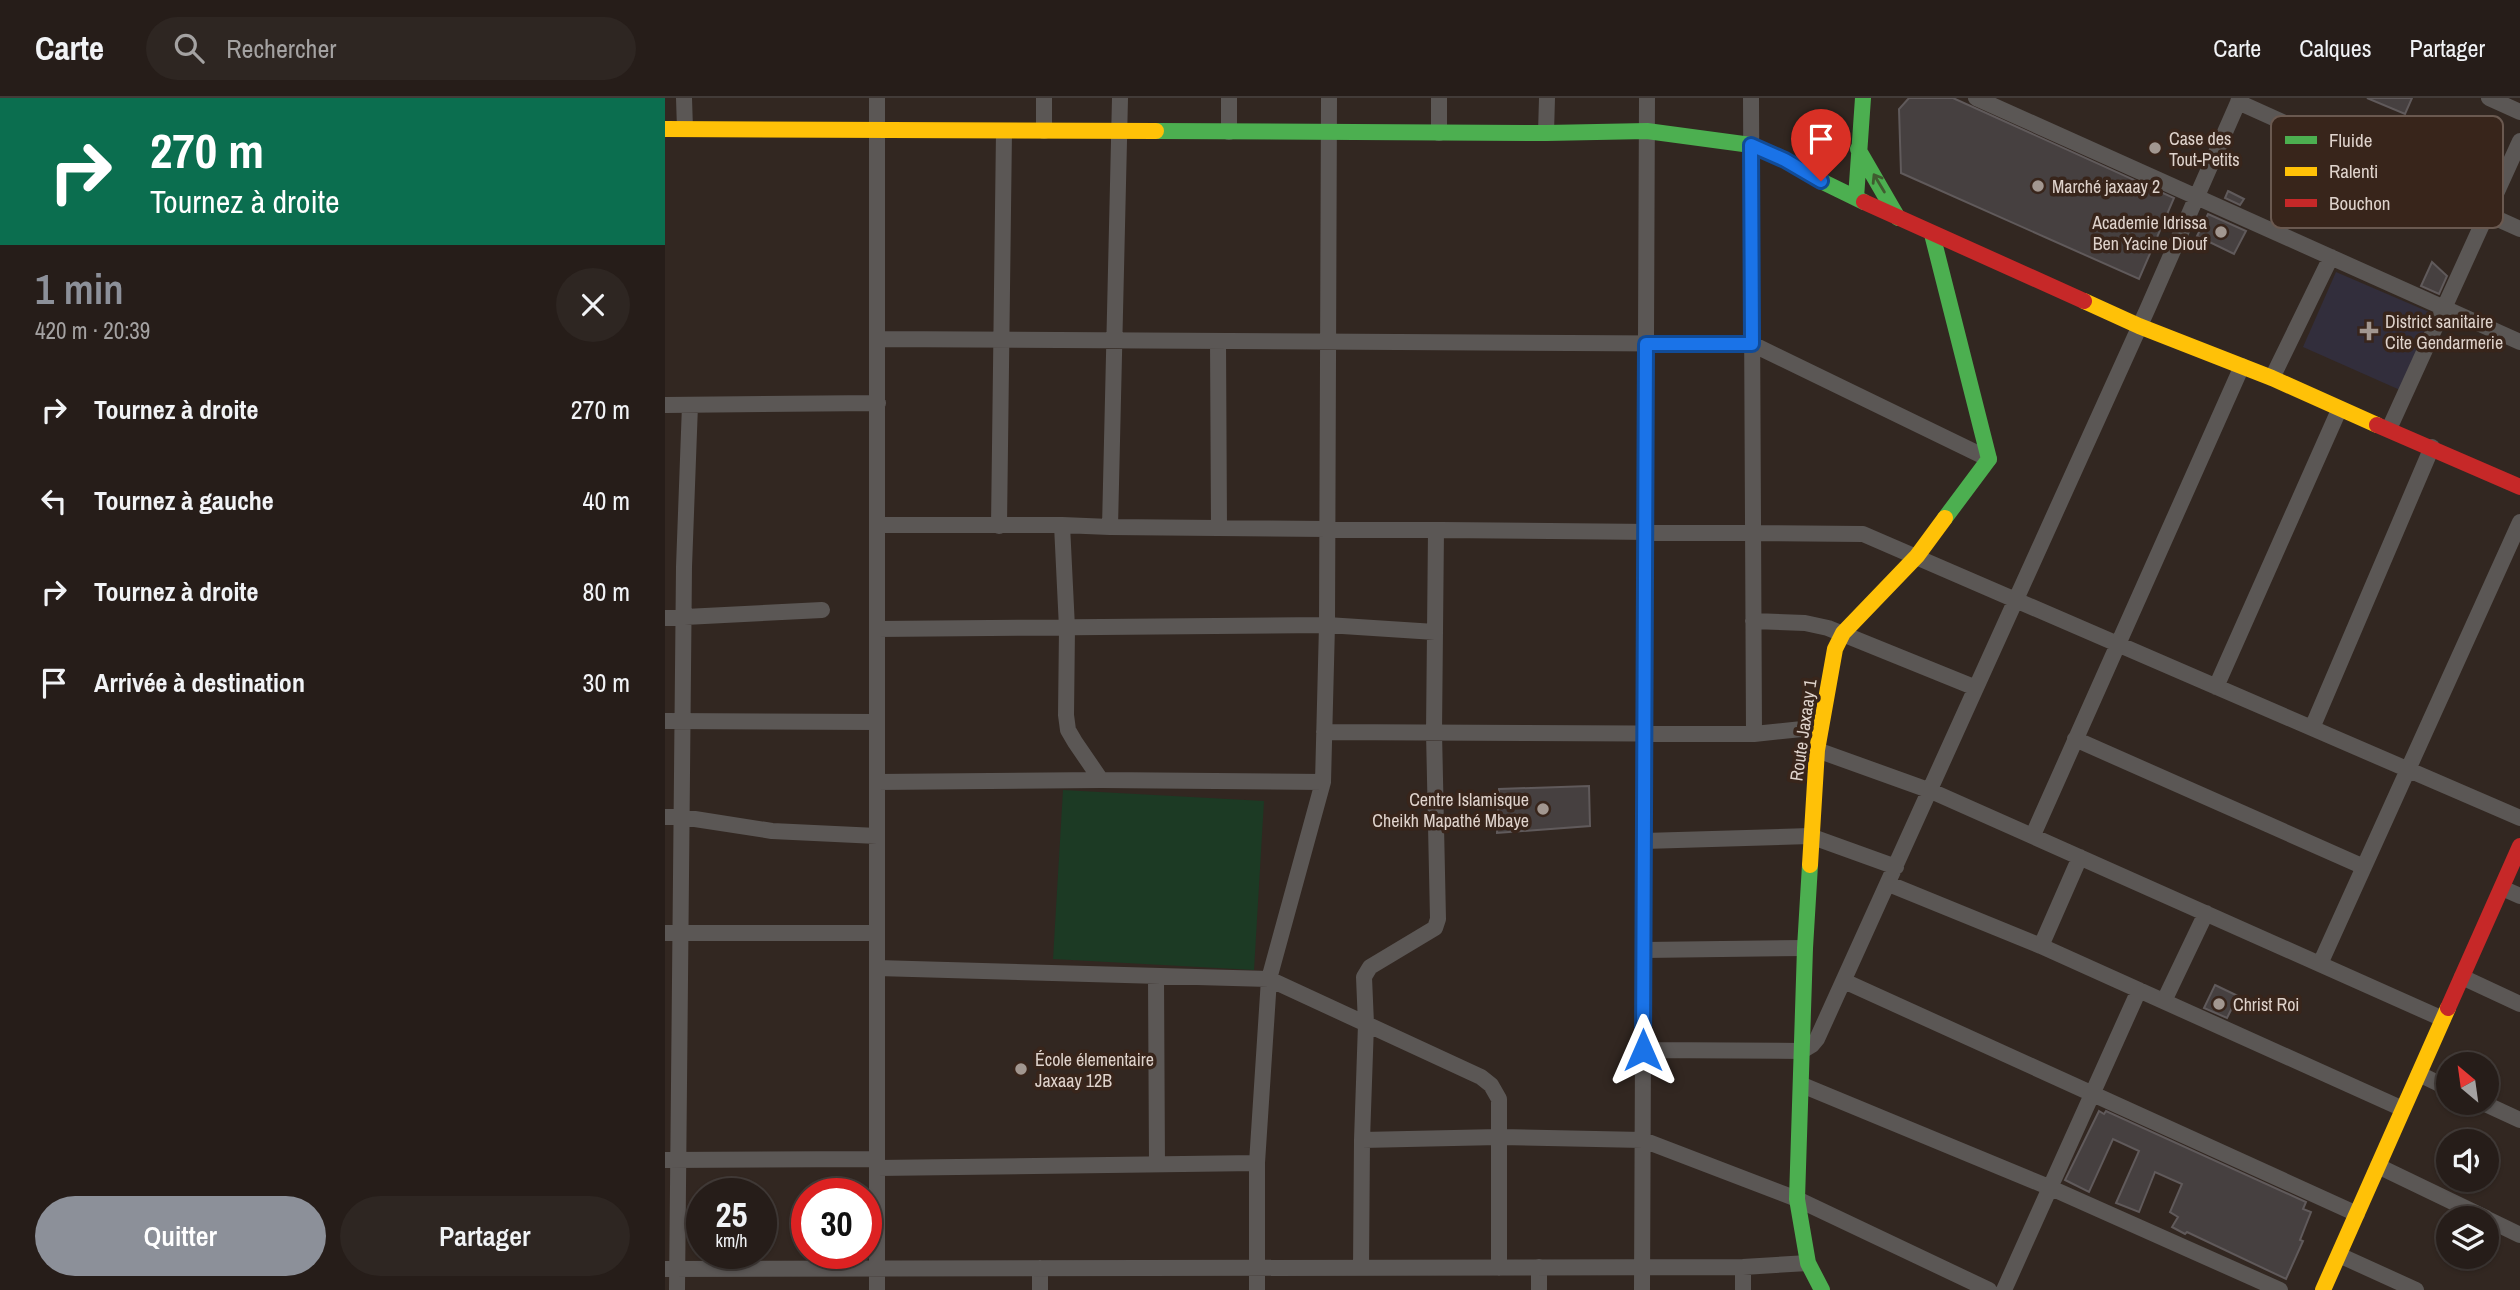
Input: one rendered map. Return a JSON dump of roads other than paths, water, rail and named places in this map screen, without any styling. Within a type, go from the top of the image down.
[{"type":"street","points":[[684,98],[685,129]]},
{"type":"street","points":[[877,98],[877,1178]]},
{"type":"street","points":[[1044,98],[1044,131]]},
{"type":"street","points":[[1110,527],[1120,98]]},
{"type":"street","points":[[1229,98],[1229,132]]},
{"type":"street","points":[[1257,1290],[1257,1163],[1269,979],[1323,782],[1327,625],[1329,98]]},
{"type":"street","points":[[1439,98],[1439,133]]},
{"type":"street","points":[[1546,134],[1547,98]]},
{"type":"street","points":[[1642,1290],[1647,98]]},
{"type":"street","points":[[1751,98],[1753,734]]},
{"type":"street","points":[[1856,198],[1863,98]]},
{"type":"street","points":[[1976,98],[2520,342]]},
{"type":"street","points":[[2490,98],[2520,112]]},
{"type":"street","points":[[1643,1050],[1802,1051],[1817,1039],[1889,884],[2239,100],[2274,116]]},
{"type":"street","points":[[665,129],[1546,134],[1647,131],[1751,145],[1932,234],[2139,326],[2242,366],[2520,487]]},
{"type":"street","points":[[999,526],[1005,131]]},
{"type":"street","points":[[2503,179],[2520,141]]},
{"type":"street","points":[[1859,149],[1898,218]]},
{"type":"street","points":[[2503,221],[2520,229]]},
{"type":"street","points":[[2389,429],[2481,228]]},
{"type":"street","points":[[1932,234],[1989,459]]},
{"type":"street","points":[[2272,379],[2331,257]]},
{"type":"street","points":[[877,339],[1752,344],[1989,459]]},
{"type":"street","points":[[1218,341],[1219,528]]},
{"type":"street","points":[[2033,835],[2242,366]]},
{"type":"street","points":[[665,405],[878,403]]},
{"type":"street","points":[[677,1290],[671,1269],[673,817],[683,721],[690,405]]},
{"type":"street","points":[[2217,687],[2339,410]]},
{"type":"street","points":[[2312,728],[2432,447]]},
{"type":"street","name":"Route Jaxaay 1","points":[[1822,1290],[1808,1263],[1797,1199],[1810,836],[1817,750],[1835,649],[1843,633],[1917,556],[1989,459]]},
{"type":"street","points":[[2321,964],[2520,522]]},
{"type":"street","points":[[877,525],[1863,534],[2520,818]]},
{"type":"street","points":[[1062,525],[1068,730],[1101,780]]},
{"type":"street","points":[[1361,1268],[1366,1024],[1364,977],[1370,967],[1435,928],[1438,919],[1434,732],[1436,530]]},
{"type":"street","points":[[665,618],[822,610]]},
{"type":"street","points":[[1753,621],[1805,624],[1843,633],[1976,688]]},
{"type":"street","points":[[877,629],[1327,625],[1435,632]]},
{"type":"street","points":[[665,721],[877,722]]},
{"type":"street","points":[[1324,732],[1753,734],[1821,727]]},
{"type":"street","points":[[2075,739],[2364,867]]},
{"type":"street","points":[[1817,750],[1931,790],[2443,1020]]},
{"type":"street","points":[[877,782],[1323,782]]},
{"type":"street","points":[[673,817],[772,831],[877,836]]},
{"type":"street","points":[[1644,841],[1810,836],[1896,867]]},
{"type":"street","points":[[2323,1290],[2520,846]]},
{"type":"street","points":[[2041,946],[2080,857]]},
{"type":"street","points":[[1889,884],[2041,946],[2403,1109]]},
{"type":"street","points":[[2502,888],[2520,896]]},
{"type":"street","points":[[2164,1001],[2206,913]]},
{"type":"street","points":[[673,933],[877,933]]},
{"type":"street","points":[[1644,950],[1804,948]]},
{"type":"street","points":[[877,968],[1156,978],[1269,979],[1481,1077],[1491,1085],[1499,1099],[1499,1268]]},
{"type":"street","points":[[2462,977],[2520,1004]]},
{"type":"street","points":[[1156,978],[1157,1164]]},
{"type":"street","points":[[1845,981],[2357,1214]]},
{"type":"street","points":[[2004,1290],[2139,990]]},
{"type":"street","points":[[2419,1074],[2436,1082]]},
{"type":"street","points":[[1802,1085],[2051,1188],[2280,1290]]},
{"type":"street","points":[[2499,1110],[2520,1120]]},
{"type":"street","points":[[1362,1140],[1499,1137],[1643,1140],[1797,1199],[1989,1290]]},
{"type":"street","points":[[672,1160],[1257,1163]]},
{"type":"street","points":[[2378,1166],[2461,1206]]},
{"type":"street","points":[[2499,1224],[2520,1234]]},
{"type":"street","points":[[2339,1255],[2416,1290]]},
{"type":"street","points":[[882,1268],[1643,1268],[1808,1263]]},
{"type":"street","points":[[1743,1267],[1743,1290]]},
{"type":"street","points":[[671,1269],[791,1268]]},
{"type":"street","points":[[1040,1268],[1040,1290]]},
{"type":"street","points":[[1539,1268],[1539,1290]]},
{"type":"street","points":[[877,1269],[877,1290]]},
{"type":"street","points":[[1945,1290],[1952,1274]]},
{"type":"place","name":"Case des Tout-Petits","points":[[2155,148]]},
{"type":"place","name":"Marché jaxaay 2","points":[[2038,186]]},
{"type":"place","name":"Academie Idrissa Ben Yacine Diouf","points":[[2221,232]]},
{"type":"place","name":"District sanitaire Cite Gendarmerie","points":[[2369,331]]},
{"type":"place","name":"Centre Islamisque Cheikh Mapathé Mbaye","points":[[1543,809]]},
{"type":"place","name":"Christ Roi","points":[[2219,1004]]},
{"type":"place","name":"École élementaire Jaxaay 12B","points":[[1021,1069]]}]
